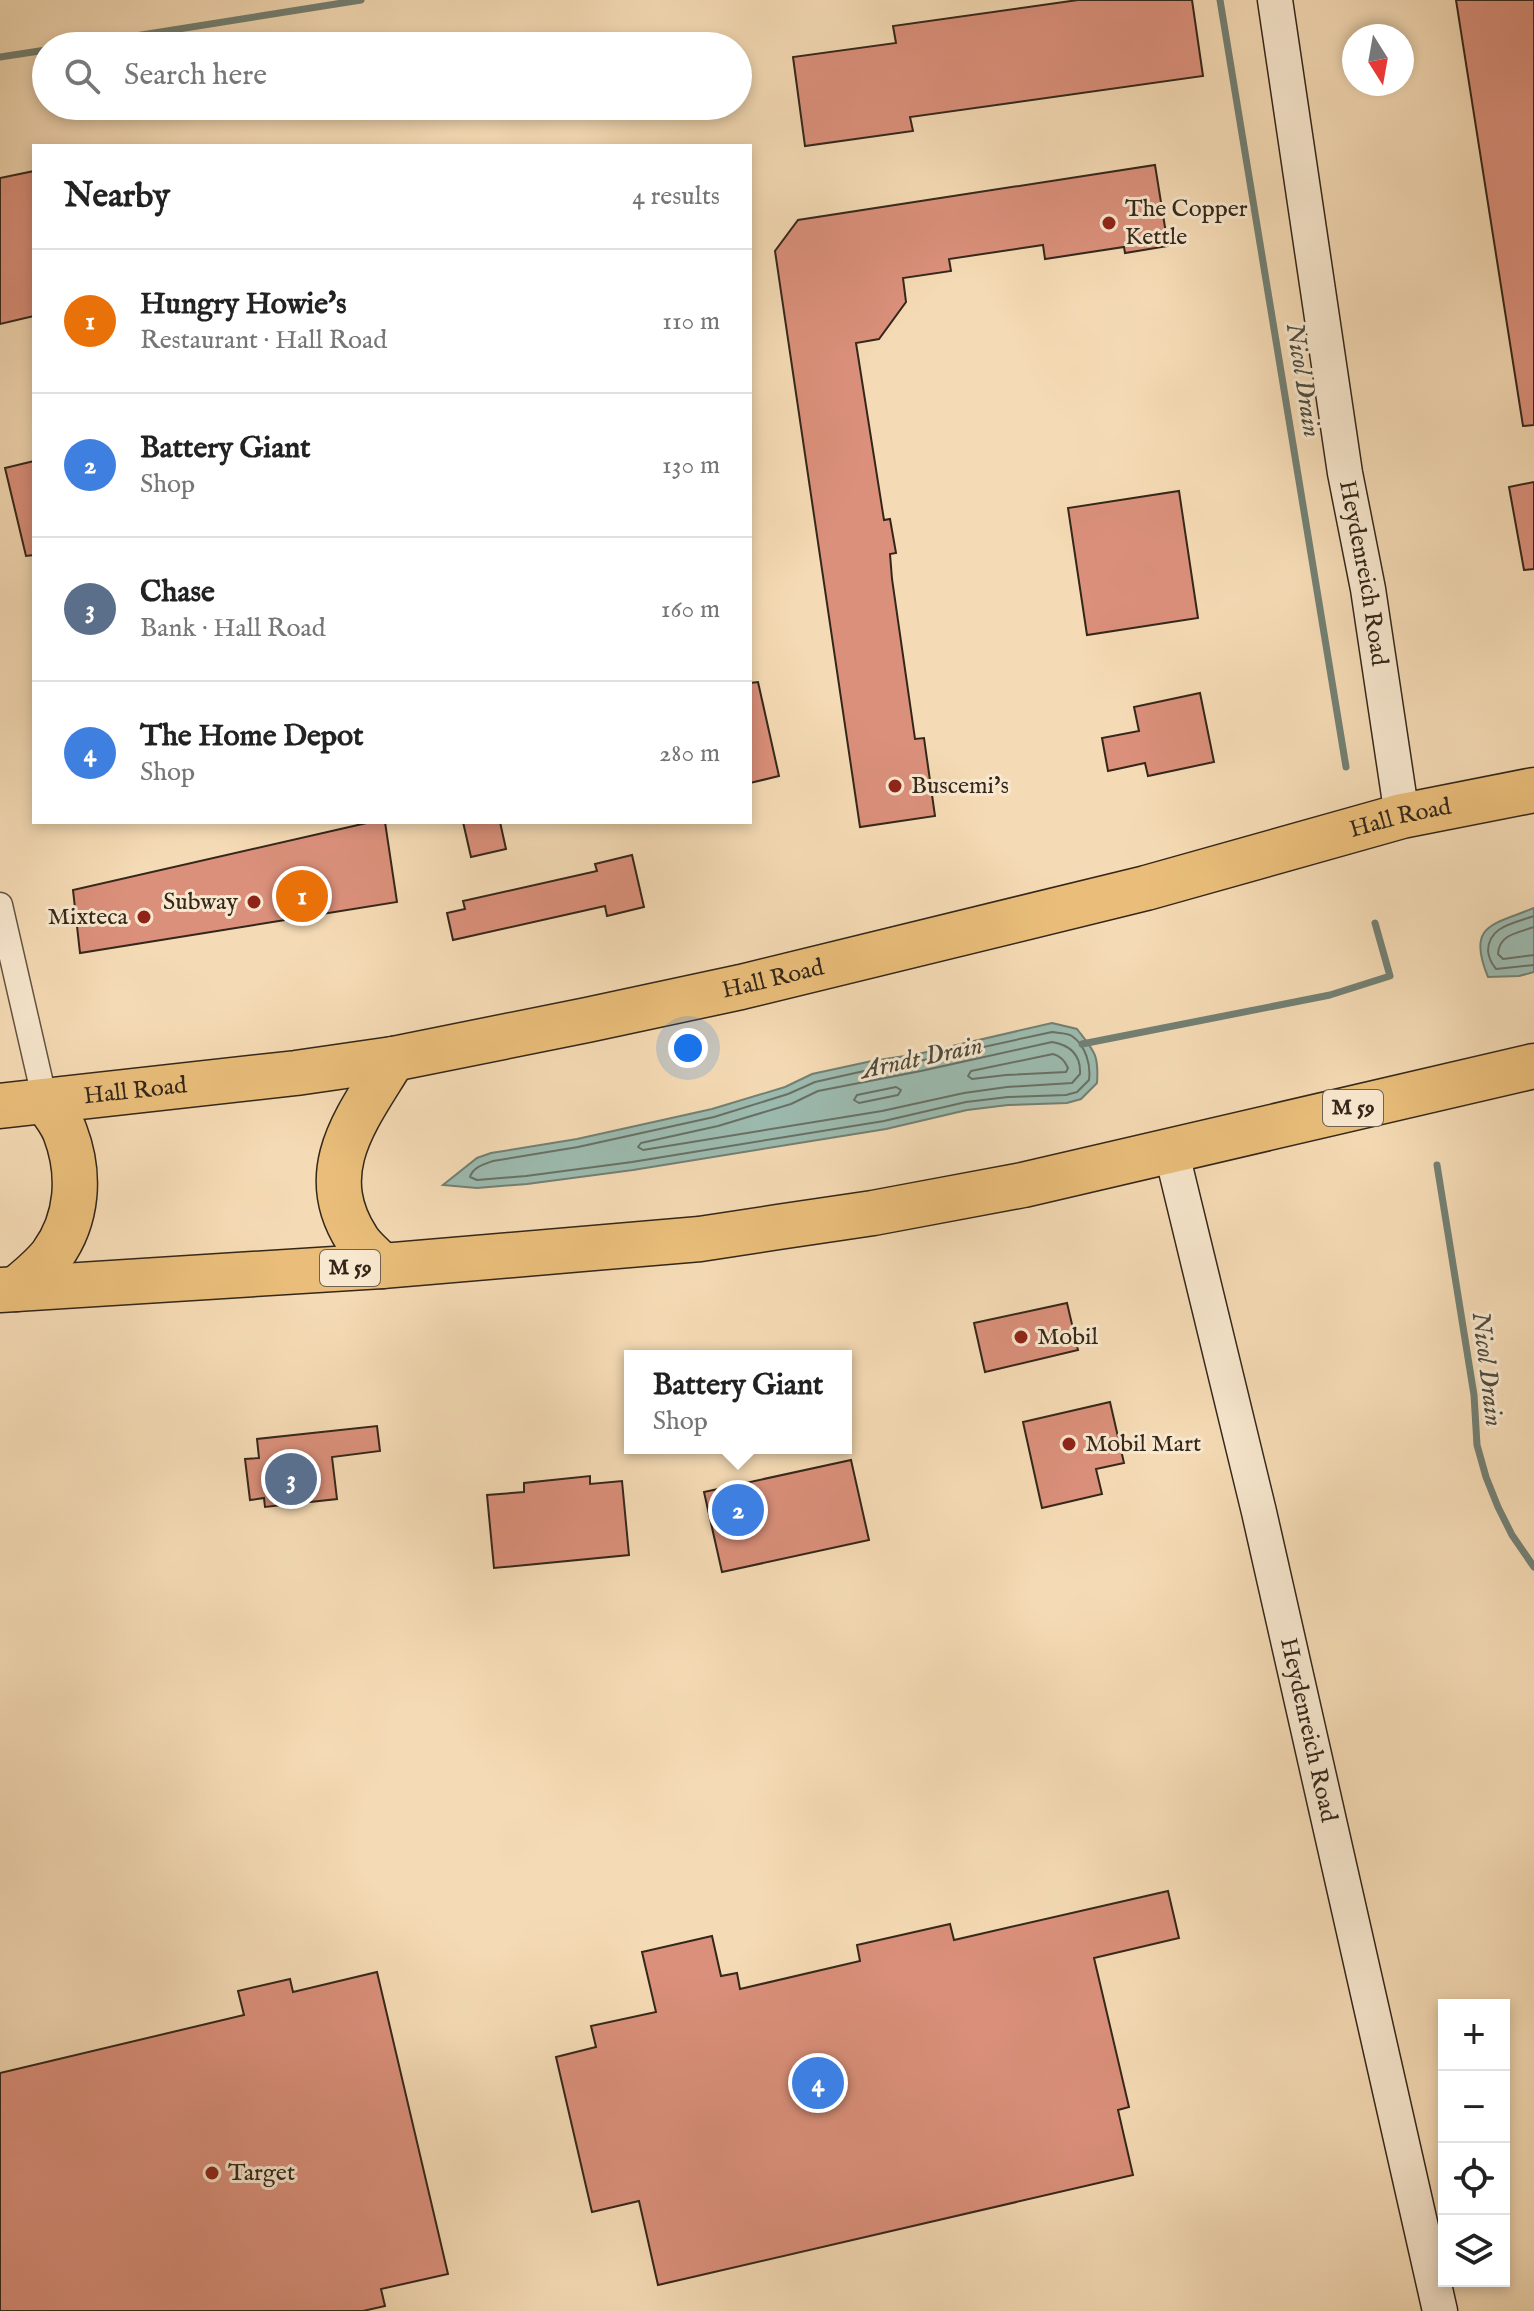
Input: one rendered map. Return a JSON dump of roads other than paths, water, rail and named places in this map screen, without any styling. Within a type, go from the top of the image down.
[{"type":"highway","name":"Hall Road","points":[[0,1106],[393,1059],[573,1023],[741,987],[1146,888],[1402,816],[1534,790]]},
{"type":"highway","points":[[382,1266],[358,1241],[345,1217],[339,1177],[342,1151],[352,1128],[393,1059]]},
{"type":"highway","name":"M 59","points":[[8,1290],[382,1266],[700,1239],[762,1230],[1023,1185],[1534,1066]]},
{"type":"highway","points":[[8,1290],[50,1258],[71,1220],[76,1192],[72,1157],[64,1129],[45,1101]]},
{"type":"street","name":"Heydenreich Road","points":[[1275,0],[1345,473],[1368,589],[1402,816]]},
{"type":"street","points":[[0,905],[45,1101]]},
{"type":"street","name":"Heydenreich Road","points":[[1171,1150],[1259,1512],[1440,2311]]},
{"type":"water","points":[[1534,908],[1534,972],[1488,977],[1482,960],[1482,936],[1496,923]]},
{"type":"water","points":[[1052,1023],[1077,1029],[1094,1053],[1097,1083],[1081,1099],[1067,1103],[967,1110],[886,1129],[633,1170],[477,1188],[443,1185],[477,1158],[491,1153],[577,1139],[712,1109],[785,1087],[812,1074],[918,1054]]},
{"type":"waterway","points":[[160,32],[361,0]]},
{"type":"waterway","name":"Nicol Drain","points":[[1220,0],[1346,767]]},
{"type":"waterway","points":[[0,57],[32,52]]},
{"type":"waterway","name":"Arndt Drain","points":[[1082,1044],[1330,995],[1390,976],[1375,923]]},
{"type":"waterway","name":"Nicol Drain","points":[[1437,1165],[1474,1395],[1477,1445],[1498,1507],[1512,1535],[1534,1567]]},
{"type":"place","name":"The Copper Kettle","points":[[1109,223]]},
{"type":"place","name":"Buscemi's","points":[[895,786]]},
{"type":"place","name":"Hungry Howie's","points":[[302,896]]},
{"type":"place","name":"Subway","points":[[254,902]]},
{"type":"place","name":"Mixteca","points":[[144,917]]},
{"type":"place","name":"Mobil","points":[[1021,1337]]},
{"type":"place","name":"Mobil Mart","points":[[1069,1444]]},
{"type":"place","name":"Chase","points":[[291,1479]]},
{"type":"place","name":"Battery Giant","points":[[738,1510]]},
{"type":"place","name":"The Home Depot","points":[[818,2083]]},
{"type":"place","name":"Target","points":[[212,2173]]}]
